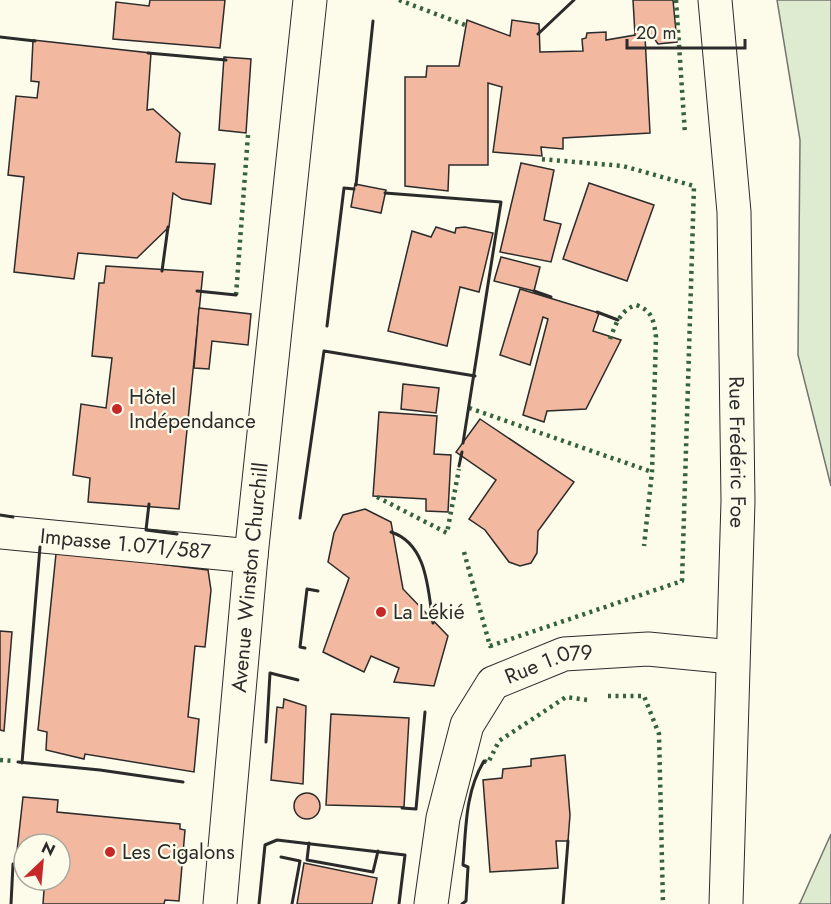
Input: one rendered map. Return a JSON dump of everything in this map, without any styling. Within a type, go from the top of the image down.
[{"type":"street","name":"Avenue Winston Churchill","points":[[220,904],[251,556],[310,0]]},
{"type":"street","name":"Rue Frédéric Foe","points":[[715,0],[734,212],[738,501],[726,904]]},
{"type":"street","name":"Impasse 1.071/587","points":[[0,532],[251,556]]},
{"type":"street","name":"Rue 1.079","points":[[432,904],[443,818],[467,725],[493,683],[564,654],[648,649],[732,657]]},
{"type":"green space","points":[[777,0],[831,0],[831,486],[798,355],[800,140]]},
{"type":"green space","points":[[831,834],[831,904],[799,904],[800,903]]},
{"type":"building","points":[[150,0],[225,0],[220,48],[113,39],[116,2],[149,6]]},
{"type":"building","points":[[633,0],[673,0],[677,42],[658,44],[653,37],[645,36],[650,133],[563,138],[563,149],[541,147],[542,156],[493,152],[502,87],[488,83],[488,165],[449,165],[448,191],[405,186],[405,77],[426,77],[427,66],[459,66],[467,20],[510,36],[512,20],[539,24],[540,52],[583,51],[582,39],[586,38],[587,33],[606,32],[606,40],[635,35]]},
{"type":"building","points":[[33,40],[151,53],[147,110],[153,109],[180,133],[176,162],[215,164],[211,204],[182,199],[173,193],[169,227],[137,258],[78,253],[74,279],[14,272],[24,177],[8,175],[16,96],[37,98],[39,82],[31,81]]},
{"type":"building","points":[[224,57],[251,59],[246,133],[219,130]]},
{"type":"building","points":[[521,163],[554,170],[544,220],[561,224],[551,262],[500,252]]},
{"type":"building","points":[[589,183],[654,205],[627,281],[563,259]]},
{"type":"building","points":[[355,184],[386,190],[381,213],[351,207]]},
{"type":"building","points":[[436,227],[455,233],[456,228],[465,227],[493,233],[479,292],[460,287],[447,346],[388,331],[412,231],[431,237]]},
{"type":"building","points":[[501,257],[540,267],[534,291],[494,281]]},
{"type":"building","points":[[106,266],[203,272],[179,509],[88,502],[90,478],[73,475],[81,404],[106,408],[112,358],[92,356],[99,283],[104,283]]},
{"type":"building","points":[[520,289],[599,313],[593,331],[621,340],[586,409],[547,411],[544,422],[523,415],[548,319],[543,317],[530,365],[500,355]]},
{"type":"building","points":[[199,308],[251,314],[248,345],[212,341],[209,369],[194,368]]},
{"type":"building","points":[[403,384],[439,388],[436,413],[401,409]]},
{"type":"building","points":[[379,412],[437,416],[434,454],[451,455],[448,512],[426,511],[426,499],[373,496]]},
{"type":"building","points":[[480,419],[574,482],[538,531],[537,553],[531,563],[520,566],[509,562],[485,530],[469,519],[496,480],[456,452]]},
{"type":"building","name":"La Lékié","points":[[365,509],[391,522],[403,589],[448,636],[434,686],[394,682],[399,668],[371,656],[364,672],[323,652],[349,578],[328,562],[334,533],[343,515]]},
{"type":"building","points":[[57,544],[159,564],[208,570],[211,590],[205,647],[195,646],[188,717],[199,719],[194,772],[85,754],[84,759],[46,750],[47,732],[38,730]]},
{"type":"building","points":[[0,631],[12,632],[4,731],[0,730]]},
{"type":"building","points":[[284,699],[306,706],[303,784],[271,780],[277,707],[283,708]]},
{"type":"building","points":[[331,714],[409,718],[404,807],[326,805]]},
{"type":"building","points":[[565,755],[570,815],[568,841],[556,841],[558,868],[490,872],[483,780],[502,778],[503,769],[531,766],[531,759]]},
{"type":"building","points":[[307,793],[316,797],[320,806],[316,815],[307,819],[298,815],[294,806],[298,797]]},
{"type":"building","points":[[23,797],[58,800],[57,812],[180,824],[180,829],[185,830],[179,901],[165,900],[164,904],[43,904],[44,892],[72,892],[72,832],[19,832]]},
{"type":"building","points":[[304,863],[377,878],[372,904],[297,904]]},
{"type":"hedge","points":[[399,0],[465,25]]},
{"type":"hedge","points":[[676,0],[685,134]]},
{"type":"hedge","points":[[236,295],[248,135]]},
{"type":"hedge","points":[[464,552],[490,646],[682,581],[694,186],[623,166],[540,159]]},
{"type":"hedge","points":[[610,339],[619,319],[630,307],[636,305],[649,313],[656,337],[652,472],[644,546]]},
{"type":"hedge","points":[[469,408],[652,472]]},
{"type":"hedge","points":[[377,497],[447,533],[459,469]]},
{"type":"hedge","points":[[608,696],[644,696],[659,734],[663,904]]},
{"type":"hedge","points":[[484,761],[488,763],[499,741],[566,697],[587,700]]},
{"type":"hedge","points":[[0,760],[13,761]]},
{"type":"wall","points":[[538,34],[574,0]]},
{"type":"wall","points":[[356,185],[373,21]]},
{"type":"wall","points":[[0,37],[35,41]]},
{"type":"wall","points":[[148,53],[226,60]]},
{"type":"wall","points":[[327,326],[344,188],[354,189]]},
{"type":"wall","points":[[385,193],[501,202],[463,443]]},
{"type":"wall","points":[[162,271],[168,227]]},
{"type":"wall","points":[[197,291],[236,295]]},
{"type":"wall","points":[[534,291],[551,297]]},
{"type":"wall","points":[[597,312],[618,320]]},
{"type":"wall","points":[[300,518],[324,351],[475,376]]},
{"type":"wall","points":[[459,466],[462,452]]},
{"type":"wall","points":[[149,504],[146,530],[177,534]]},
{"type":"wall","points":[[0,515],[13,517]]},
{"type":"wall","points":[[391,532],[403,538],[419,558],[427,583],[433,623]]},
{"type":"wall","points":[[22,763],[40,547]]},
{"type":"wall","points":[[305,648],[300,647],[307,589],[318,591]]},
{"type":"wall","points":[[266,742],[270,673],[298,680]]},
{"type":"wall","points":[[402,808],[416,809],[425,712]]},
{"type":"wall","points":[[462,904],[466,901],[468,867],[463,865],[468,811],[473,785],[484,761]]},
{"type":"wall","points":[[18,762],[100,770],[183,782]]},
{"type":"wall","points":[[259,904],[265,845],[277,840],[405,855],[399,904]]},
{"type":"wall","points":[[563,904],[568,841]]},
{"type":"wall","points":[[309,843],[307,860],[373,872],[378,851]]},
{"type":"wall","points":[[281,857],[300,861],[292,904]]},
{"type":"wall","points":[[11,904],[12,884]]},
{"type":"place","name":"Hôtel Indépendance","points":[[117,409]]},
{"type":"place","name":"La Lékié","points":[[381,612]]},
{"type":"place","name":"Les Cigalons","points":[[110,852]]}]
